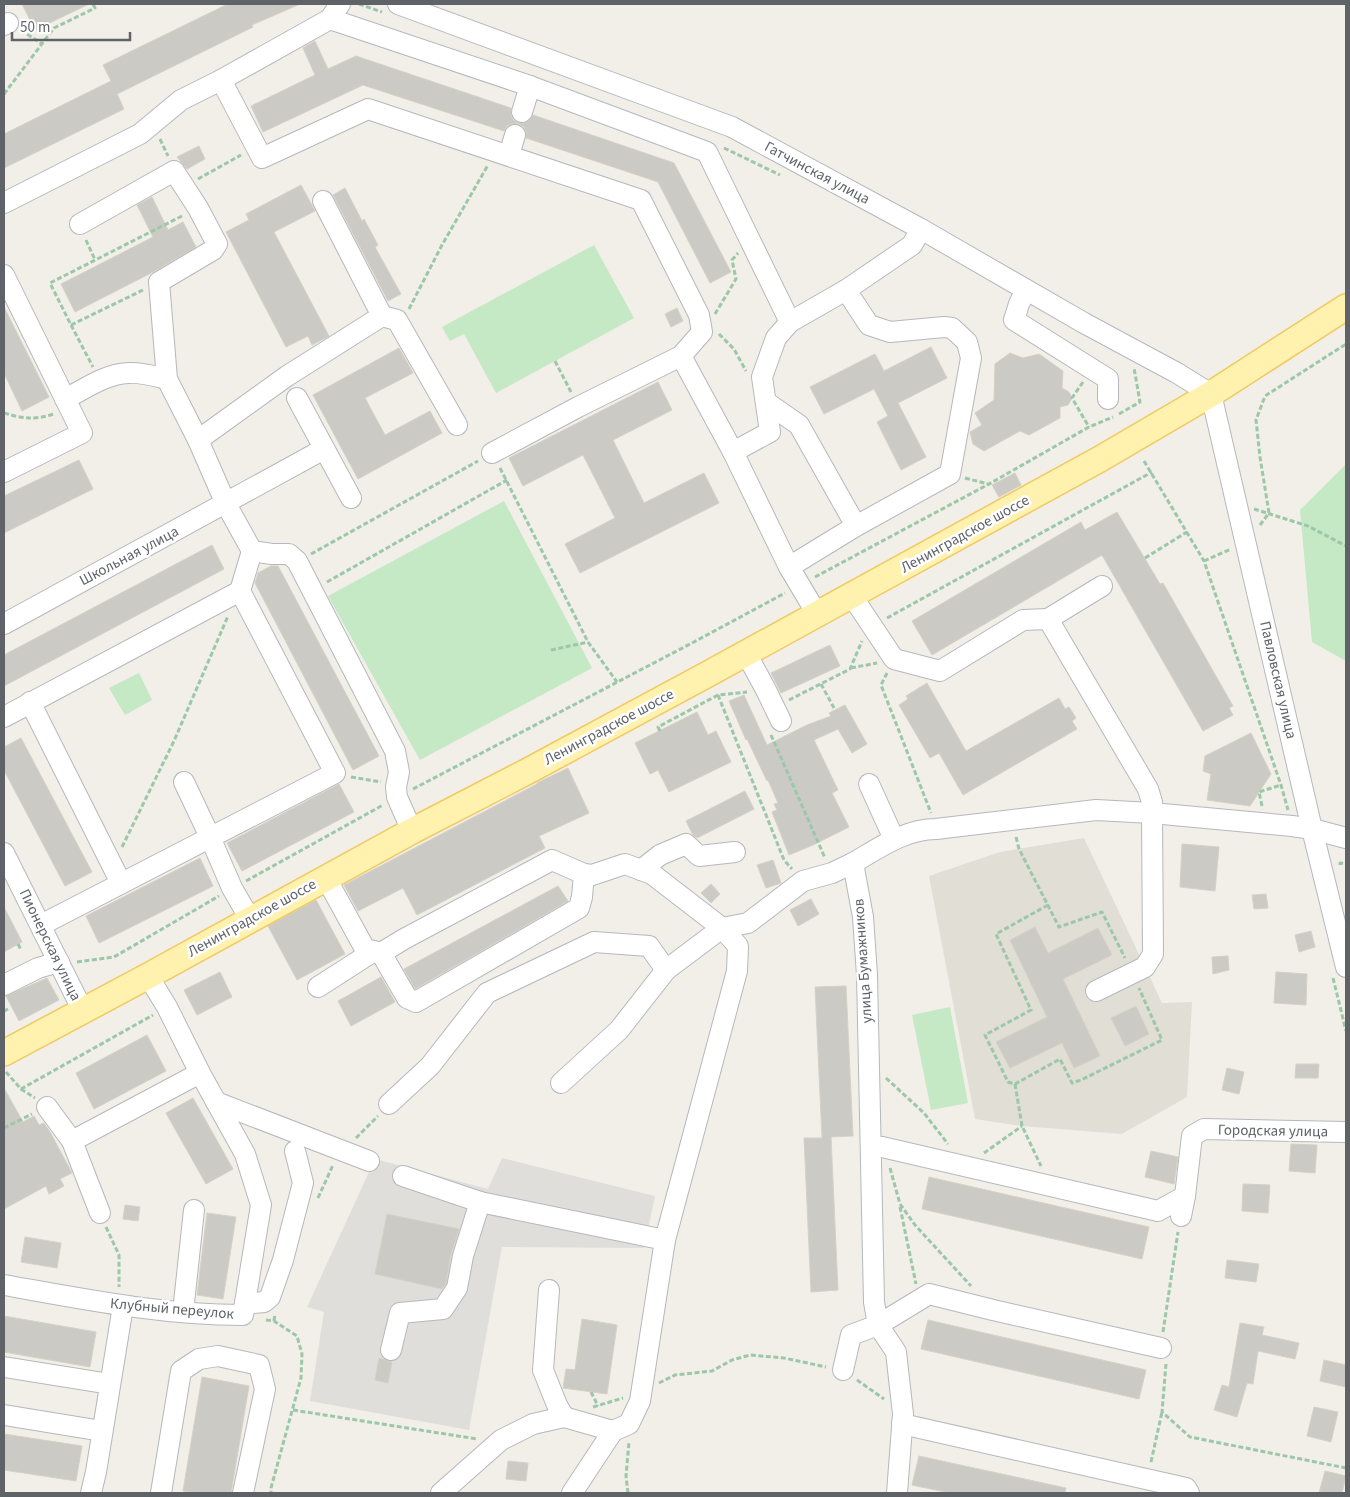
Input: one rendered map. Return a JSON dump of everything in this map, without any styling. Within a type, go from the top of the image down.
[{"type":"main road","name":"Ленинградское шоссе","points":[[4,1053],[412,830],[528,771],[852,596],[1132,442],[1211,394],[1346,307]]},
{"type":"street","name":"Гатчинская улица","points":[[392,9],[732,127],[921,229],[1084,324],[1177,373],[1211,394]]},
{"type":"street","points":[[4,203],[140,134],[181,100],[221,80],[335,11],[707,152],[790,322]]},
{"type":"street","points":[[221,80],[262,158],[368,109],[641,200],[702,318],[702,332],[681,356],[578,407],[492,453]]},
{"type":"street","points":[[522,112],[530,86]]},
{"type":"street","points":[[502,153],[515,135]]},
{"type":"street","points":[[41,925],[335,773],[240,591],[252,551],[226,504],[198,440],[167,379],[160,282],[213,250],[217,244],[179,178],[80,224]]},
{"type":"street","points":[[323,201],[389,318],[457,425]]},
{"type":"street","points":[[733,452],[770,432],[762,377],[776,338],[790,322],[846,290],[912,245],[921,229]]},
{"type":"street","points":[[4,275],[82,433],[4,472]]},
{"type":"street","points":[[789,567],[856,526],[950,474],[971,358],[967,342],[952,328],[944,327],[890,332],[869,325],[846,290]]},
{"type":"street","points":[[1026,290],[1014,320],[1108,379],[1108,399]]},
{"type":"street","points":[[198,440],[286,376],[389,318]]},
{"type":"street","points":[[681,356],[733,452],[789,567],[816,614]]},
{"type":"street","points":[[68,405],[108,377],[128,373],[167,379]]},
{"type":"street","name":"Павловская улица","points":[[1211,394],[1346,967]]},
{"type":"street","points":[[765,396],[799,425],[856,526]]},
{"type":"street","points":[[297,398],[351,498]]},
{"type":"street","name":"Школьная улица","points":[[4,624],[324,449]]},
{"type":"street","points":[[252,551],[288,554],[297,561],[395,751],[399,772],[397,792],[412,830]]},
{"type":"street","points":[[852,596],[894,659],[940,671],[1023,620],[1048,619],[1102,586]]},
{"type":"street","points":[[4,717],[240,591]]},
{"type":"street","points":[[1048,619],[1148,789],[1152,802],[1153,954],[1145,967],[1096,991]]},
{"type":"street","points":[[746,653],[766,690],[775,727]]},
{"type":"street","points":[[30,702],[121,883]]},
{"type":"street","points":[[184,782],[232,888],[250,919]]},
{"type":"street","points":[[869,784],[894,839]]},
{"type":"street","points":[[561,1083],[619,1030],[666,970],[722,928],[748,923],[803,881],[853,863],[894,839],[923,829],[1096,810],[1152,812],[1312,829],[1346,838]]},
{"type":"street","points":[[641,870],[660,855],[686,844],[699,856],[735,852]]},
{"type":"street","name":"Пионерская улица","points":[[4,853],[10,880],[41,925],[83,1011]]},
{"type":"street","points":[[318,987],[377,952],[552,860],[584,874],[592,875],[624,864],[652,874],[722,928],[738,946],[736,970],[665,1240],[640,1401],[572,1493]]},
{"type":"street","name":"улица Бумажников","points":[[853,863],[863,917],[867,976],[869,1062],[876,1146],[874,1302],[878,1325],[896,1352],[902,1419],[897,1493]]},
{"type":"street","points":[[326,878],[365,949],[377,952],[407,998],[416,1002],[579,908],[584,874]]},
{"type":"street","points":[[389,1104],[430,1066],[487,994],[496,989],[594,942],[648,946],[666,970]]},
{"type":"street","points":[[4,985],[38,968],[59,962]]},
{"type":"street","name":"Клубный переулок","points":[[4,1284],[120,1306],[219,1315],[243,1315],[261,1205],[244,1154],[148,976]]},
{"type":"street","points":[[72,1142],[200,1073]]},
{"type":"street","points":[[216,1102],[369,1161]]},
{"type":"street","points":[[47,1106],[72,1142],[100,1213]]},
{"type":"street","name":"Городская улица","points":[[1181,1216],[1192,1136],[1204,1129],[1346,1132]]},
{"type":"street","points":[[876,1146],[1158,1211],[1185,1196]]},
{"type":"street","points":[[245,1304],[264,1302],[270,1297],[283,1260],[303,1183],[295,1150]]},
{"type":"street","points":[[403,1176],[480,1202],[665,1240]]},
{"type":"street","points":[[391,1350],[400,1313],[443,1308],[457,1288],[463,1256],[480,1202]]},
{"type":"street","points":[[183,1312],[194,1210]]},
{"type":"street","points":[[549,1290],[543,1370],[557,1405],[564,1416]]},
{"type":"street","points":[[843,1370],[851,1335],[878,1325],[929,1294],[1160,1348]]},
{"type":"street","points":[[91,1493],[110,1384],[120,1306]]},
{"type":"street","points":[[162,1493],[180,1371],[200,1359],[218,1356],[259,1365],[265,1389],[244,1493]]},
{"type":"street","points":[[4,1367],[110,1384]]},
{"type":"street","points":[[4,1415],[102,1431]]},
{"type":"street","points":[[441,1493],[501,1440],[533,1424],[564,1416],[621,1427]]},
{"type":"street","points":[[902,1419],[1186,1488],[1189,1493]]},
{"type":"path","points":[[4,94],[54,28],[95,8],[93,4]]},
{"type":"path","points":[[359,4],[392,9]]},
{"type":"path","points":[[6,24],[31,35],[42,44]]},
{"type":"path","points":[[153,123],[179,178],[256,147]]},
{"type":"path","points":[[716,145],[785,178]]},
{"type":"path","points":[[389,318],[408,311],[442,245],[502,153]]},
{"type":"path","points":[[100,381],[50,283],[198,208]]},
{"type":"path","points":[[80,224],[94,260]]},
{"type":"path","points":[[702,318],[714,316],[736,279],[732,260],[750,239]]},
{"type":"path","points":[[71,325],[160,282]]},
{"type":"path","points":[[702,318],[734,349],[744,368],[765,396]]},
{"type":"path","points":[[1204,561],[1246,543],[1269,513],[1256,420],[1265,396],[1346,344]]},
{"type":"path","points":[[555,361],[578,407]]},
{"type":"path","points":[[59,962],[76,962],[114,957],[397,792],[617,682],[989,484],[1089,427],[1117,415],[1140,402],[1134,368]]},
{"type":"path","points":[[1089,427],[1072,398],[1092,369]]},
{"type":"path","points":[[4,414],[39,419],[68,405]]},
{"type":"path","points":[[297,561],[492,453],[588,642],[617,682]]},
{"type":"path","points":[[1144,460],[1204,561],[1281,785],[1288,812]]},
{"type":"path","points":[[850,668],[868,628],[1152,472]]},
{"type":"path","points":[[950,474],[989,484]]},
{"type":"path","points":[[312,591],[507,480]]},
{"type":"path","points":[[1237,504],[1308,526],[1346,546]]},
{"type":"path","points":[[1145,558],[1187,532]]},
{"type":"path","points":[[121,849],[174,741],[240,591]]},
{"type":"path","points":[[551,650],[588,642]]},
{"type":"path","points":[[786,701],[850,668],[894,659]]},
{"type":"path","points":[[894,659],[881,685],[936,829]]},
{"type":"path","points":[[821,684],[834,708]]},
{"type":"path","points":[[660,731],[658,727],[718,695],[766,690]]},
{"type":"path","points":[[718,695],[784,860],[803,881]]},
{"type":"path","points":[[775,727],[832,872]]},
{"type":"path","points":[[335,773],[349,777],[375,780],[397,792]]},
{"type":"path","points":[[1263,811],[1259,792],[1281,785]]},
{"type":"path","points":[[1340,863],[1346,864]]},
{"type":"path","points":[[1048,905],[996,934],[1031,1010],[985,1035],[1008,1082],[1015,1084],[1060,1059]]},
{"type":"path","points":[[18,944],[21,950]]},
{"type":"path","points":[[4,1070],[21,1089],[166,1007]]},
{"type":"path","points":[[869,1062],[924,1114],[966,1166],[1022,1126]]},
{"type":"path","points":[[1015,1084],[1022,1126],[1052,1186]]},
{"type":"path","points":[[4,1128],[47,1106]]},
{"type":"path","points":[[876,1146],[894,1179],[919,1300]]},
{"type":"path","points":[[900,1204],[914,1225],[993,1310]]},
{"type":"path","points":[[100,1213],[119,1255],[120,1306]]},
{"type":"path","points":[[1147,1480],[1162,1412],[1166,1367],[1160,1348],[1181,1216]]},
{"type":"path","points":[[271,1493],[301,1378],[302,1354],[297,1336],[274,1321]]},
{"type":"path","points":[[564,1416],[641,1392],[675,1375],[712,1371],[732,1360],[750,1355],[784,1358],[843,1370],[872,1390],[902,1419]]},
{"type":"path","points":[[591,1392],[598,1406]]},
{"type":"path","points":[[293,1410],[480,1440],[501,1440]]},
{"type":"path","points":[[1162,1412],[1190,1437],[1346,1468]]},
{"type":"path","points":[[621,1427],[629,1446],[626,1476],[628,1493]]},
{"type":"shaded area","points":[[1084,838],[1162,1003],[1192,1002],[1187,1097],[1122,1134],[1022,1126],[975,1119],[929,876],[1000,852]]},
{"type":"shaded area","points":[[502,1158],[655,1196],[644,1248],[502,1247],[469,1430],[310,1401],[324,1312],[307,1307],[375,1159],[488,1189]]},
{"type":"green space","points":[[594,245],[634,318],[496,393],[464,334],[450,341],[442,327]]},
{"type":"green space","points":[[1346,464],[1346,661],[1312,642],[1300,510]]},
{"type":"green space","points":[[504,501],[592,668],[420,760],[328,596]]},
{"type":"green space","points":[[139,673],[152,700],[125,715],[109,688]]},
{"type":"green space","points":[[950,1007],[968,1103],[931,1110],[912,1015]]},
{"type":"building","points":[[22,4],[89,4],[35,30]]},
{"type":"building","points":[[228,4],[300,4],[252,25],[253,27],[117,94],[124,109],[4,168],[4,134],[111,81],[103,65]]},
{"type":"building","points":[[315,41],[328,69],[356,56],[511,108],[513,120],[518,123],[525,123],[533,115],[674,163],[731,272],[710,283],[658,182],[526,138],[524,127],[519,124],[507,126],[504,131],[363,85],[263,132],[251,106],[315,75],[303,48]]},
{"type":"building","points":[[199,146],[205,159],[187,169],[177,157]]},
{"type":"building","points":[[301,185],[315,211],[274,232],[329,336],[312,345],[308,336],[286,347],[226,232],[249,220],[246,214]]},
{"type":"building","points":[[345,188],[362,221],[364,219],[378,245],[375,247],[401,294],[388,301],[333,195]]},
{"type":"building","points":[[152,197],[168,230],[183,222],[196,247],[153,272],[75,312],[61,284],[153,237],[137,205]]},
{"type":"building","points":[[4,307],[49,397],[22,411],[4,373]]},
{"type":"building","points":[[677,308],[683,321],[671,327],[665,314]]},
{"type":"building","points":[[931,347],[947,378],[898,403],[926,457],[901,470],[877,422],[888,416],[874,389],[824,414],[810,387],[875,354],[884,371]]},
{"type":"building","points":[[399,348],[413,373],[365,398],[385,435],[430,411],[442,433],[358,479],[313,395]]},
{"type":"building","points":[[1010,353],[1023,358],[1039,354],[1063,371],[1062,388],[1069,392],[1072,398],[1068,405],[1060,407],[1060,418],[1029,435],[1020,431],[984,451],[973,444],[970,432],[982,425],[975,413],[994,400],[995,364]]},
{"type":"building","points":[[658,382],[672,410],[613,440],[644,503],[704,473],[719,503],[580,573],[565,544],[615,518],[583,455],[523,486],[509,458]]},
{"type":"building","points":[[79,460],[93,489],[4,533],[4,496]]},
{"type":"building","points":[[1015,473],[1021,485],[999,497],[992,485]]},
{"type":"building","points":[[1117,512],[1160,584],[1163,583],[1233,706],[1229,708],[1233,715],[1203,731],[1102,555],[932,655],[912,621],[1081,522],[1085,530]]},
{"type":"building","points":[[212,545],[224,569],[4,686],[4,655]]},
{"type":"building","points":[[271,566],[278,566],[379,756],[353,770],[255,583],[258,573]]},
{"type":"building","points":[[830,645],[840,666],[781,693],[771,673]]},
{"type":"building","points":[[927,683],[966,751],[1059,698],[1065,709],[1069,707],[1076,718],[1072,721],[1077,729],[963,795],[939,753],[930,758],[899,705],[908,699],[906,696]]},
{"type":"building","points":[[744,695],[767,745],[807,725],[831,716],[829,713],[845,705],[867,744],[852,753],[838,729],[814,740],[838,790],[832,793],[849,827],[789,855],[772,812],[777,810],[774,804],[778,803],[768,780],[746,740],[729,701]]},
{"type":"building","points":[[697,712],[708,735],[716,731],[731,762],[669,792],[658,770],[650,774],[635,743]]},
{"type":"building","points":[[1251,733],[1271,774],[1250,806],[1207,800],[1211,774],[1203,771],[1205,756]]},
{"type":"building","points":[[21,738],[92,872],[65,886],[4,770],[4,747]]},
{"type":"building","points":[[568,768],[589,813],[539,836],[545,848],[417,915],[403,888],[358,911],[344,885]]},
{"type":"building","points":[[339,784],[354,812],[242,871],[227,843]]},
{"type":"building","points":[[745,791],[754,809],[697,838],[693,835],[686,821]]},
{"type":"building","points":[[1182,844],[1219,847],[1215,891],[1180,887]]},
{"type":"building","points":[[200,858],[213,886],[99,943],[86,916]]},
{"type":"building","points":[[773,860],[781,883],[766,888],[757,865]]},
{"type":"building","points":[[711,884],[720,894],[711,903],[701,893]]},
{"type":"building","points":[[558,886],[568,901],[415,989],[404,969]]},
{"type":"building","points":[[1266,894],[1268,908],[1254,909],[1252,895]]},
{"type":"building","points":[[811,899],[819,914],[798,926],[790,910]]},
{"type":"building","points":[[316,900],[345,954],[297,980],[268,926]]},
{"type":"building","points":[[4,907],[22,942],[4,952]]},
{"type":"building","points":[[1035,927],[1048,953],[1098,928],[1112,955],[1063,979],[1100,1056],[1074,1068],[1062,1043],[1010,1068],[996,1042],[1047,1017],[1010,940]]},
{"type":"building","points":[[1311,931],[1315,947],[1299,952],[1295,935]]},
{"type":"building","points":[[1228,956],[1229,970],[1213,974],[1212,957]]},
{"type":"building","points":[[220,972],[232,997],[197,1015],[184,990]]},
{"type":"building","points":[[1276,972],[1307,974],[1306,1005],[1274,1003]]},
{"type":"building","points":[[381,977],[395,1002],[351,1026],[338,1001]]},
{"type":"building","points":[[47,978],[59,1000],[19,1021],[6,996]]},
{"type":"building","points":[[846,986],[853,1136],[831,1137],[838,1290],[811,1292],[804,1138],[822,1138],[815,987]]},
{"type":"building","points":[[1136,1006],[1149,1034],[1125,1046],[1111,1018]]},
{"type":"building","points":[[147,1035],[166,1071],[94,1109],[76,1073]]},
{"type":"building","points":[[1296,1064],[1319,1064],[1318,1078],[1295,1078]]},
{"type":"building","points":[[1227,1068],[1244,1072],[1239,1094],[1222,1090]]},
{"type":"building","points":[[4,1088],[23,1122],[34,1116],[39,1125],[44,1123],[72,1173],[60,1179],[64,1186],[49,1194],[46,1186],[4,1209]]},
{"type":"building","points":[[193,1098],[233,1169],[206,1184],[166,1113]]},
{"type":"building","points":[[1291,1144],[1317,1145],[1315,1173],[1289,1171]]},
{"type":"building","points":[[1151,1151],[1178,1157],[1174,1184],[1145,1177]]},
{"type":"building","points":[[929,1177],[1149,1227],[1142,1259],[922,1209]]},
{"type":"building","points":[[1243,1184],[1270,1185],[1268,1213],[1242,1211]]},
{"type":"building","points":[[125,1205],[140,1207],[138,1221],[123,1219]]},
{"type":"building","points":[[207,1213],[236,1217],[223,1299],[197,1295]]},
{"type":"building","points":[[387,1214],[459,1229],[451,1254],[446,1283],[442,1289],[375,1274]]},
{"type":"building","points":[[25,1237],[61,1243],[57,1268],[21,1262]]},
{"type":"building","points":[[1227,1260],[1259,1264],[1256,1282],[1225,1278]]},
{"type":"building","points":[[4,1316],[96,1332],[90,1367],[4,1352]]},
{"type":"building","points":[[582,1319],[617,1325],[607,1394],[563,1388],[566,1369],[575,1370]]},
{"type":"building","points":[[928,1320],[1146,1370],[1139,1399],[921,1349]]},
{"type":"building","points":[[1240,1323],[1264,1327],[1262,1335],[1299,1343],[1295,1359],[1258,1351],[1253,1384],[1247,1383],[1237,1417],[1214,1410],[1222,1385],[1229,1387]]},
{"type":"building","points":[[379,1358],[392,1362],[388,1383],[375,1380]]},
{"type":"building","points":[[1324,1360],[1346,1365],[1346,1387],[1320,1381]]},
{"type":"building","points":[[202,1377],[249,1386],[231,1493],[183,1491]]},
{"type":"building","points":[[1314,1407],[1338,1412],[1331,1442],[1307,1436]]},
{"type":"building","points":[[4,1434],[82,1446],[76,1481],[4,1470]]},
{"type":"building","points":[[919,1456],[1066,1488],[1065,1493],[950,1493],[912,1485]]},
{"type":"building","points":[[508,1461],[528,1463],[526,1481],[506,1479]]},
{"type":"building","points":[[1325,1471],[1346,1476],[1342,1493],[1319,1493]]}]
